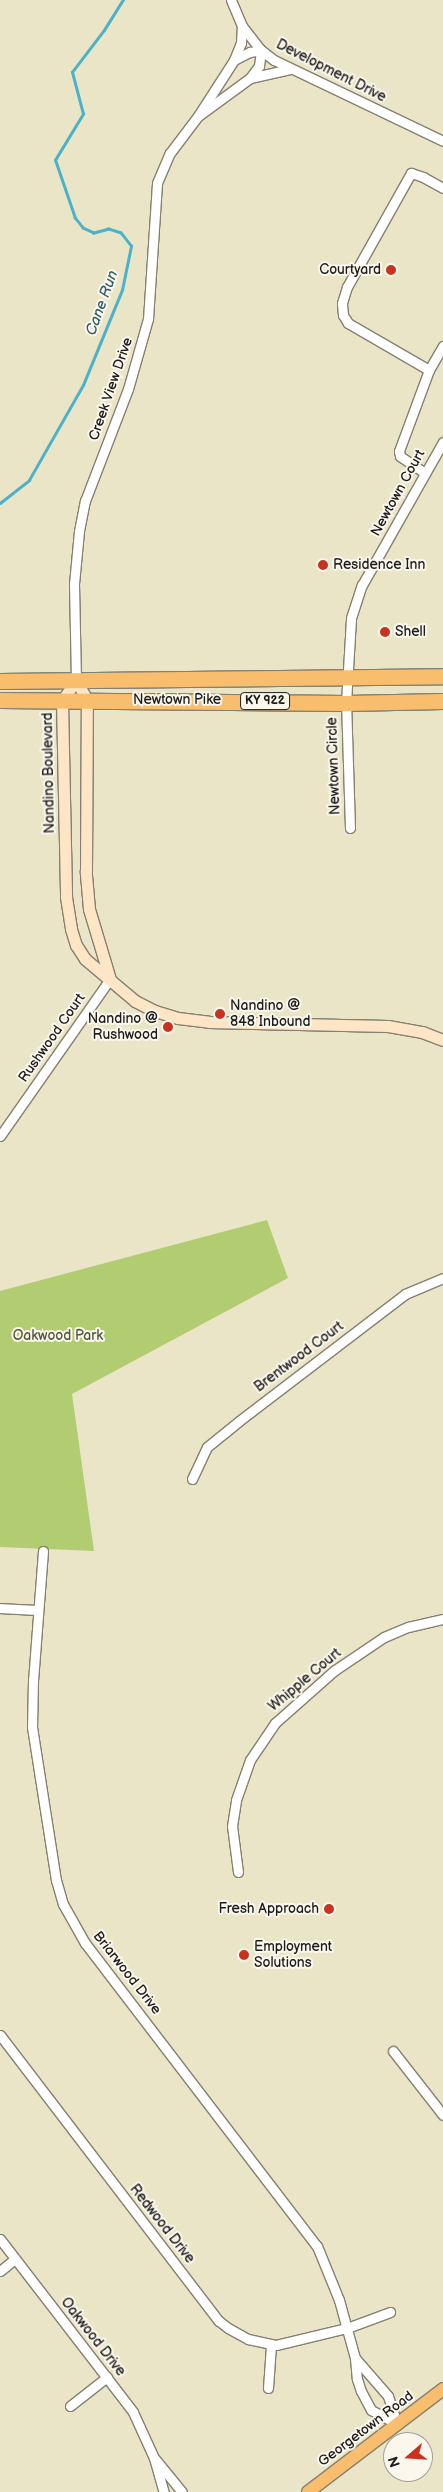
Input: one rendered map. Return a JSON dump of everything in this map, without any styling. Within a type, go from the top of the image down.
[{"type":"highway","name":"Newtown Pike","points":[[0,680],[443,676]]},
{"type":"highway","name":"Newtown Pike","points":[[0,700],[346,703],[443,701]]},
{"type":"highway","points":[[395,701],[443,707]]},
{"type":"main road","name":"Georgetown Road","points":[[308,2492],[443,2389]]},
{"type":"street","name":"Development Drive","points":[[231,0],[242,26],[261,50],[290,69],[443,141]]},
{"type":"street","name":"Creek View Drive","points":[[76,680],[75,556],[85,501],[128,390],[148,319],[157,184],[170,153],[198,116],[234,60],[242,43],[242,26]]},
{"type":"street","name":"Creek View Drive","points":[[198,116],[250,78],[259,66],[261,50]]},
{"type":"street","points":[[234,60],[250,52],[261,50]]},
{"type":"street","name":"Creek View Drive","points":[[250,78],[290,69]]},
{"type":"street","points":[[429,370],[348,323],[343,315],[342,303],[347,287],[411,174],[418,175],[443,188]]},
{"type":"street","points":[[426,473],[400,456],[399,451],[429,370],[443,346]]},
{"type":"street","name":"Newtown Court","points":[[346,703],[348,631],[355,602],[443,442]]},
{"type":"street","points":[[76,680],[87,700],[87,893],[92,922],[110,979]]},
{"type":"street","name":"Nandino Boulevard","points":[[76,680],[62,701],[68,916],[81,953],[135,1001],[155,1011],[178,1018],[209,1022],[388,1026],[422,1032],[443,1040]]},
{"type":"street","name":"Newtown Circle","points":[[346,703],[350,828]]},
{"type":"street","name":"Rushwood Court","points":[[0,1136],[110,979]]},
{"type":"street","name":"Brentwood Court","points":[[192,1479],[207,1447],[239,1420],[405,1294],[443,1278]]},
{"type":"street","name":"Briarwood Drive","points":[[43,1551],[37,1610],[32,1727],[56,1880],[63,1904],[86,1943],[313,2239],[330,2273],[355,2358],[356,2379],[368,2406],[371,2410],[397,2424]]},
{"type":"street","points":[[0,1608],[37,1610]]},
{"type":"street","name":"Whipple Court","points":[[238,1872],[232,1826],[236,1800],[250,1760],[275,1723],[296,1702],[335,1670],[384,1637],[408,1627],[443,1619]]},
{"type":"street","name":"Redwood Drive","points":[[0,2035],[220,2321],[237,2334],[271,2345]]},
{"type":"street","points":[[393,2051],[442,2110]]},
{"type":"street","name":"Oakwood Drive","points":[[0,2239],[133,2412],[154,2458],[164,2492]]},
{"type":"street","points":[[0,2272],[15,2259]]},
{"type":"street","points":[[268,2388],[271,2345],[347,2328],[390,2312]]},
{"type":"street","name":"Briarwood Drive","points":[[355,2358],[388,2396],[397,2424]]},
{"type":"street","points":[[70,2406],[107,2377]]},
{"type":"street","name":"Oakwood Drive","points":[[154,2458],[182,2492]]},
{"type":"green space","name":"Oakwood Park","points":[[267,1220],[288,1278],[72,1394],[94,1551],[0,1547],[0,1291]]},
{"type":"waterway","name":"Cane Run","points":[[0,503],[29,480],[83,385],[122,290],[131,246],[121,233],[109,229],[94,233],[83,228],[75,218],[55,160],[83,114],[72,72],[104,30],[123,0]]},
{"type":"place","name":"Courtyard","points":[[391,270]]},
{"type":"place","name":"Residence Inn","points":[[323,565]]},
{"type":"place","name":"Shell","points":[[385,632]]},
{"type":"place","name":"Nandino @ 848 Inbound","points":[[220,1014]]},
{"type":"place","name":"Nandino @ Rushwood","points":[[168,1027]]},
{"type":"place","name":"Fresh Approach","points":[[329,1909]]},
{"type":"place","name":"Employment Solutions","points":[[244,1955]]}]
